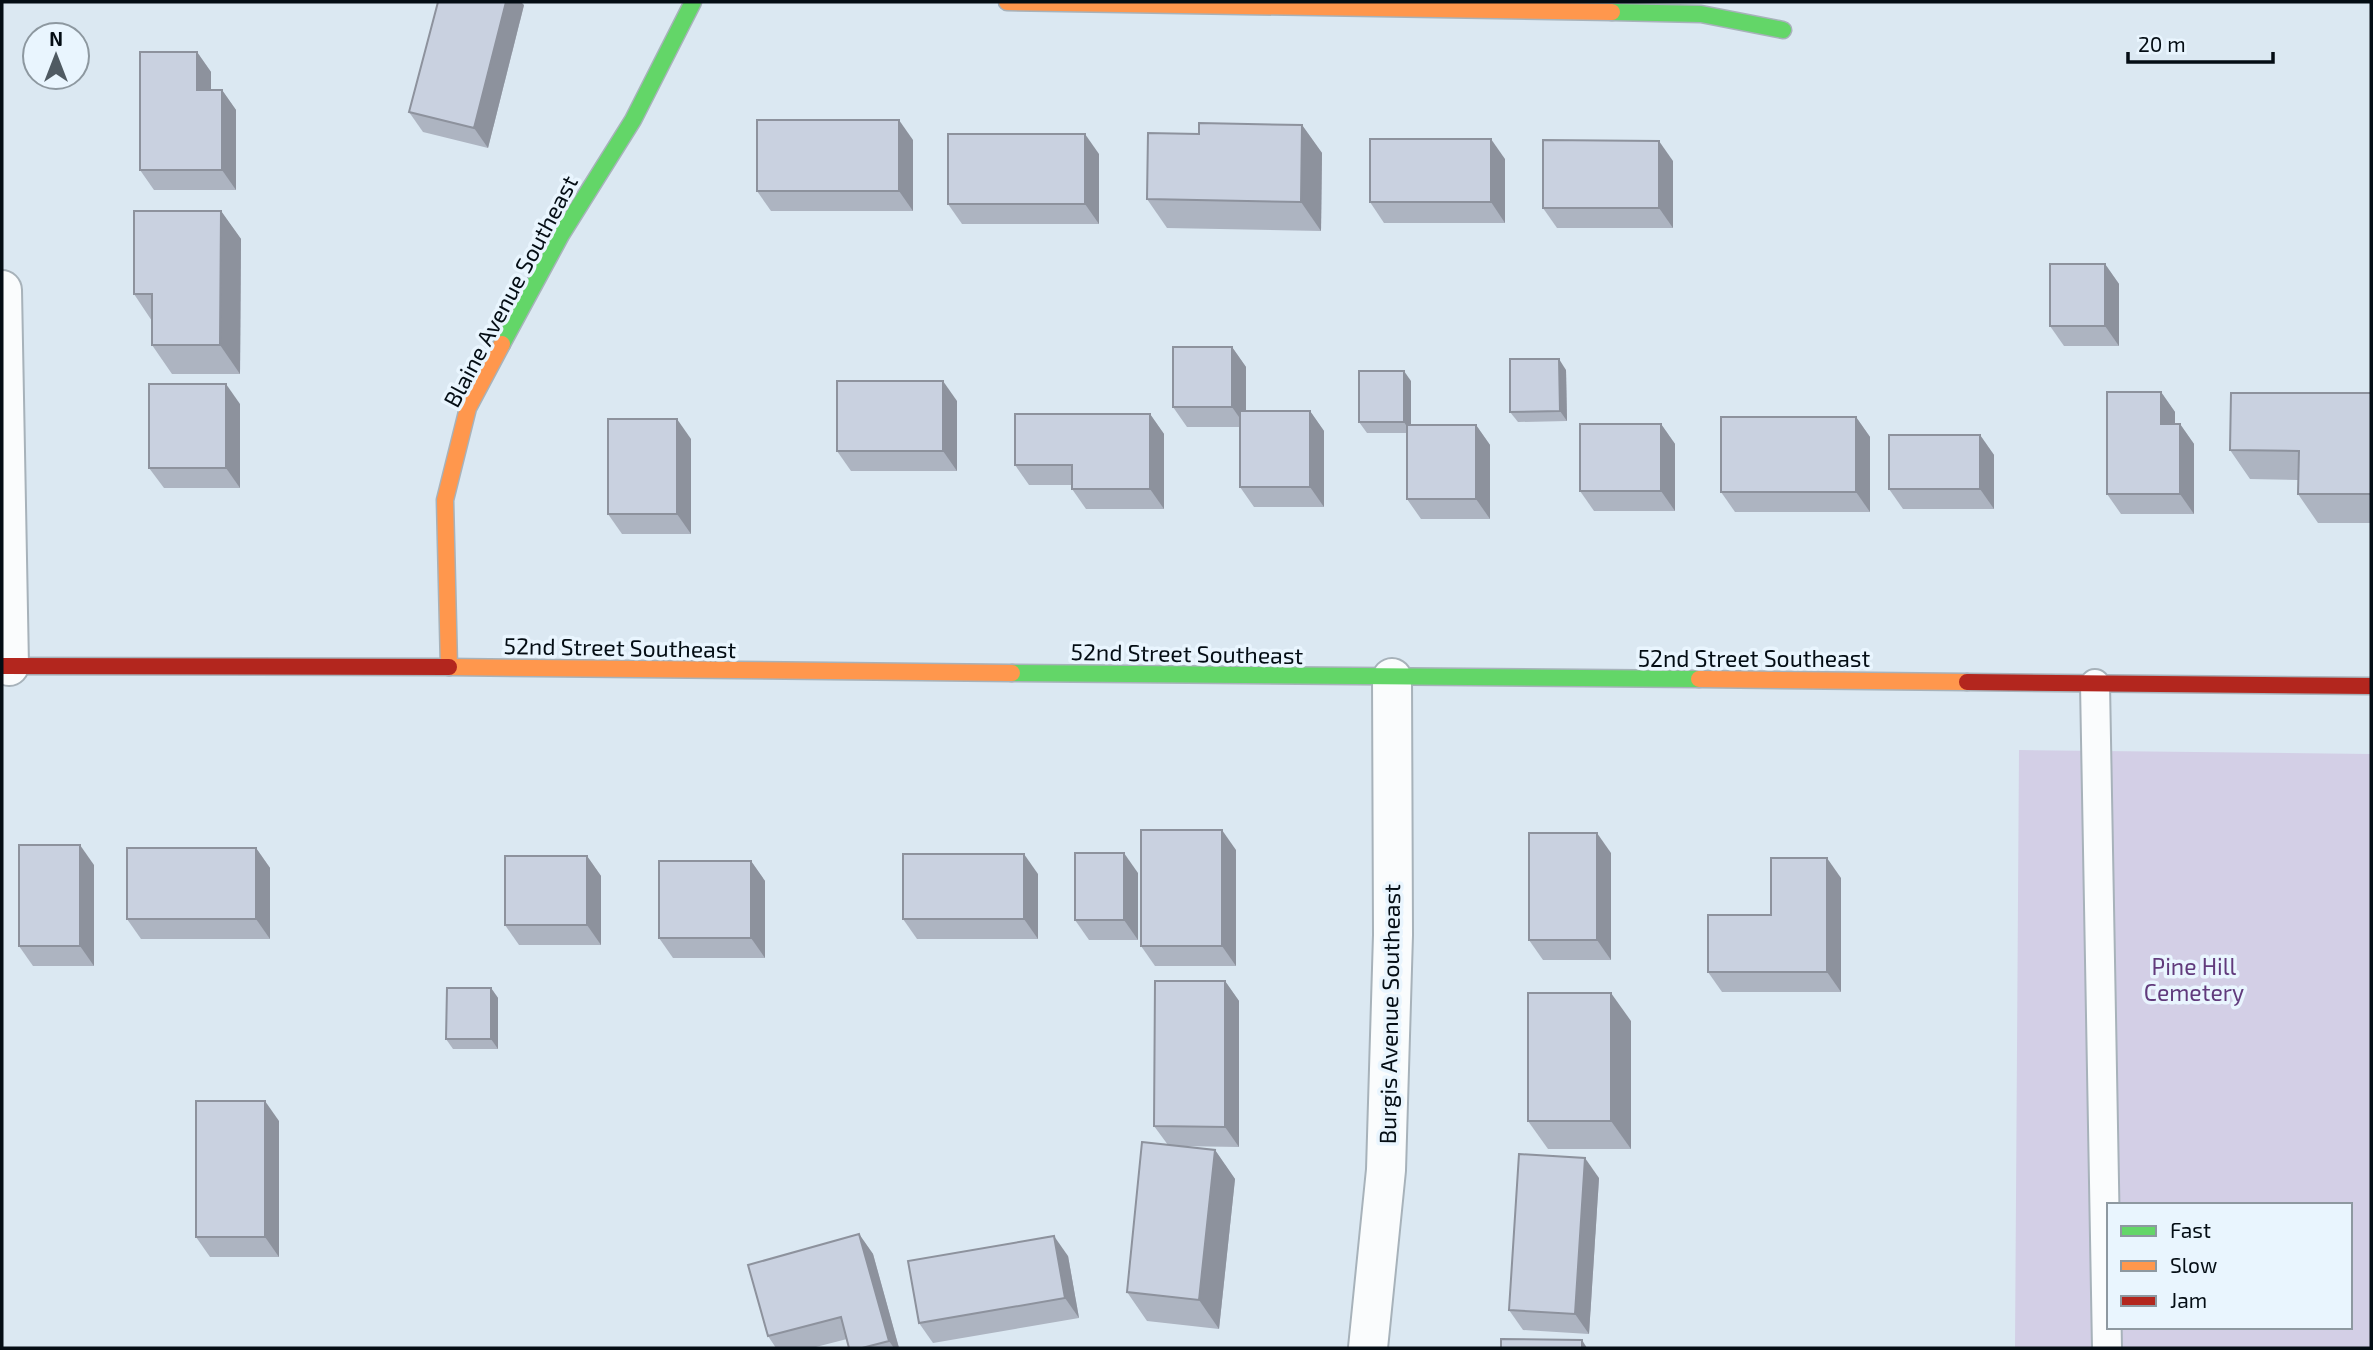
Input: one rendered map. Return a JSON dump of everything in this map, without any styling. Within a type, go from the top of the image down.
[{"type":"main road","name":"Blaine Avenue Southeast","points":[[449,667],[445,500],[468,408],[561,234],[633,120],[693,2]]},
{"type":"main road","points":[[1007,2],[1701,14],[1783,30]]},
{"type":"main road","name":"52nd Street Southeast","points":[[5,666],[449,667],[2371,686]]},
{"type":"street","points":[[2,290],[5,666]]},
{"type":"street","name":"Burgis Avenue Southeast","points":[[1368,1348],[1386,1170],[1393,935],[1392,678]]},
{"type":"lane","points":[[2095,684],[2107,1348]]},
{"type":"green space","name":"Pine Hill Cemetery","points":[[2019,750],[2371,754],[2371,1348],[2015,1348]]},
{"type":"building","points":[[438,2],[506,2],[474,128],[409,112]]},
{"type":"building","points":[[140,52],[197,52],[197,90],[222,90],[222,170],[140,170]]},
{"type":"building","points":[[757,120],[899,120],[899,191],[757,191]]},
{"type":"building","points":[[1199,123],[1302,125],[1301,202],[1147,199],[1148,133],[1199,134]]},
{"type":"building","points":[[948,134],[1085,134],[1085,204],[948,204]]},
{"type":"building","points":[[1370,139],[1491,139],[1491,202],[1370,202]]},
{"type":"building","points":[[1543,140],[1659,141],[1659,208],[1543,208]]},
{"type":"building","points":[[134,211],[221,211],[220,345],[152,345],[152,294],[134,294]]},
{"type":"building","points":[[2050,264],[2105,264],[2105,326],[2050,326]]},
{"type":"building","points":[[1173,347],[1232,347],[1232,407],[1173,407]]},
{"type":"building","points":[[1510,359],[1559,359],[1560,411],[1510,412]]},
{"type":"building","points":[[1359,371],[1404,371],[1404,422],[1359,422]]},
{"type":"building","points":[[837,381],[943,381],[943,451],[837,451]]},
{"type":"building","points":[[149,384],[226,384],[226,468],[149,468]]},
{"type":"building","points":[[2107,392],[2161,392],[2161,424],[2180,424],[2180,494],[2107,494]]},
{"type":"building","points":[[2231,393],[2371,393],[2371,494],[2298,494],[2299,451],[2230,450]]},
{"type":"building","points":[[1240,411],[1310,411],[1310,487],[1240,487]]},
{"type":"building","points":[[1015,414],[1150,414],[1150,489],[1072,489],[1072,465],[1015,465]]},
{"type":"building","points":[[1721,417],[1856,417],[1856,492],[1721,492]]},
{"type":"building","points":[[608,419],[677,419],[677,514],[608,514]]},
{"type":"building","points":[[1580,424],[1661,424],[1661,491],[1580,491]]},
{"type":"building","points":[[1407,425],[1476,425],[1476,499],[1407,499]]},
{"type":"building","points":[[1889,435],[1980,435],[1980,489],[1889,489]]},
{"type":"building","points":[[1141,830],[1222,830],[1222,946],[1141,946]]},
{"type":"building","points":[[1529,833],[1597,833],[1597,940],[1529,940]]},
{"type":"building","points":[[19,845],[80,845],[80,946],[19,946]]},
{"type":"building","points":[[127,848],[256,848],[256,919],[127,919]]},
{"type":"building","points":[[1075,853],[1124,853],[1124,920],[1075,920]]},
{"type":"building","points":[[903,854],[1024,854],[1024,919],[903,919]]},
{"type":"building","points":[[505,856],[587,856],[587,925],[505,925]]},
{"type":"building","points":[[1771,858],[1827,858],[1827,972],[1708,972],[1708,915],[1771,915]]},
{"type":"building","points":[[659,861],[751,861],[751,938],[659,938]]},
{"type":"building","points":[[1155,981],[1225,981],[1225,1127],[1154,1126]]},
{"type":"building","points":[[447,988],[491,988],[491,1039],[446,1039]]},
{"type":"building","points":[[1528,993],[1611,993],[1611,1121],[1528,1121]]},
{"type":"building","points":[[196,1101],[265,1101],[265,1237],[196,1237]]},
{"type":"building","points":[[1142,1142],[1215,1150],[1199,1300],[1127,1292]]},
{"type":"building","points":[[1519,1154],[1585,1158],[1575,1314],[1509,1310]]},
{"type":"building","points":[[859,1234],[889,1341],[862,1348],[849,1348],[841,1317],[768,1336],[748,1265]]},
{"type":"building","points":[[1054,1236],[1065,1298],[919,1323],[908,1261]]},
{"type":"building","points":[[1501,1339],[1582,1340],[1582,1348],[1501,1348]]},
{"type":"traffic: fast","points":[[502,344],[561,235],[633,120],[693,2]]},
{"type":"traffic: fast","points":[[1612,12],[1701,14],[1783,30]]},
{"type":"traffic: fast","points":[[1012,673],[1699,679]]},
{"type":"traffic: slow","points":[[1007,2],[1612,12]]},
{"type":"traffic: slow","points":[[449,667],[445,500],[468,408],[502,344]]},
{"type":"traffic: slow","points":[[449,667],[1012,673]]},
{"type":"traffic: slow","points":[[1699,679],[1967,682]]},
{"type":"traffic: jam","points":[[2,666],[449,667]]},
{"type":"traffic: jam","points":[[1967,682],[2371,686]]}]
